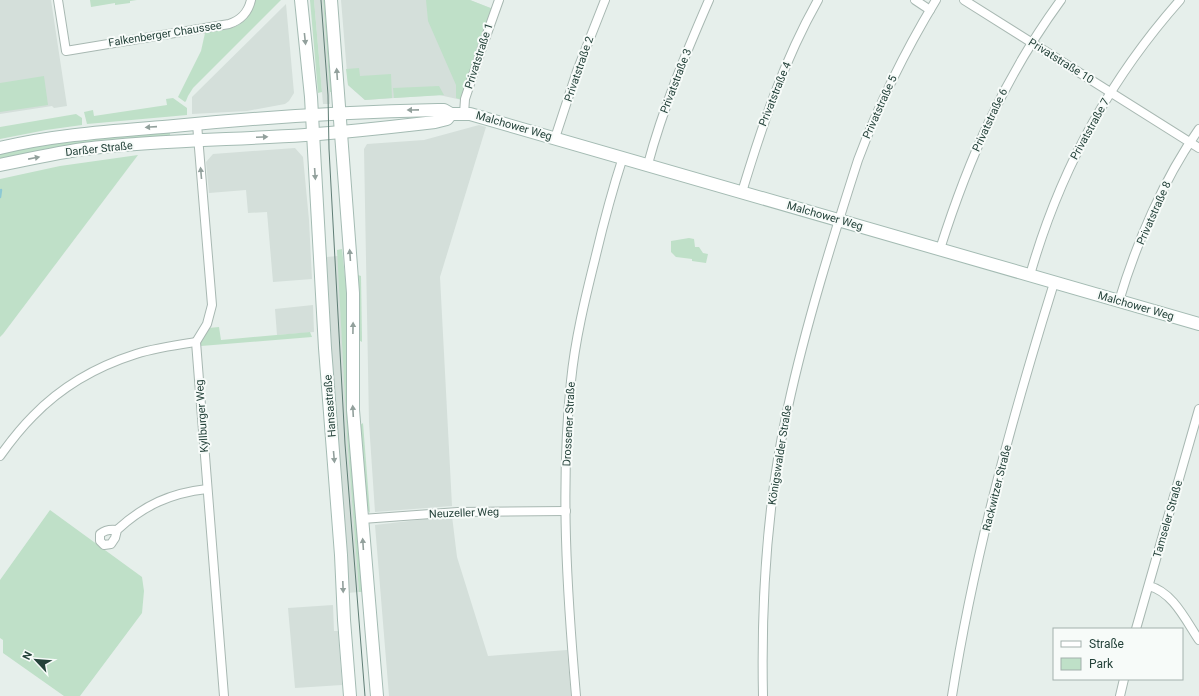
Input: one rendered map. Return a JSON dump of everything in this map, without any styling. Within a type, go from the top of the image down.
[{"type":"main road","points":[[301,0],[311,96],[311,115]]},
{"type":"main road","points":[[331,0],[341,133]]},
{"type":"main road","name":"Malchower Weg","points":[[340,113],[444,110],[451,114],[470,114],[839,219],[1199,324]]},
{"type":"main road","name":"Darßer Straße","points":[[0,148],[26,142],[87,133],[340,113]]},
{"type":"main road","name":"Malchower Weg","points":[[341,133],[435,122],[447,119],[451,114]]},
{"type":"main road","name":"Hansastraße","points":[[311,115],[325,348],[350,696]]},
{"type":"main road","name":"Darßer Straße","points":[[0,165],[84,149],[199,140],[341,133]]},
{"type":"main road","name":"Hansastraße","points":[[341,133],[353,293],[353,410],[377,696]]},
{"type":"street","name":"Falkenberger Chaussee","points":[[58,0],[66,51],[229,24],[242,18],[248,10],[251,0]]},
{"type":"street","name":"Privatstraße 1","points":[[464,114],[467,92],[482,45],[499,0]]},
{"type":"street","name":"Privatstraße 2","points":[[555,138],[577,71],[605,0]]},
{"type":"street","name":"Privatstraße 3","points":[[648,164],[678,74],[709,0]]},
{"type":"street","name":"Privatstraße 4","points":[[742,192],[758,138],[775,92],[794,48],[818,0]]},
{"type":"street","points":[[915,0],[930,10]]},
{"type":"street","name":"Privatstraße 5","points":[[839,219],[858,160],[870,129],[899,64],[936,0]]},
{"type":"street","name":"Privatstraße 10","points":[[964,0],[1199,148]]},
{"type":"street","name":"Privatstraße 6","points":[[940,249],[959,191],[982,135],[1004,89],[1031,42],[1061,0]]},
{"type":"street","name":"Privatstraße 7","points":[[1030,275],[1047,222],[1066,176],[1088,132],[1111,92],[1143,46],[1180,0]]},
{"type":"street","points":[[0,456],[17,433],[33,416],[54,397],[82,378],[98,369],[136,354],[152,349],[196,342],[207,324],[212,305],[197,124]]},
{"type":"street","name":"Privatstraße 8","points":[[1119,301],[1155,206],[1190,142],[1199,129]]},
{"type":"street","name":"Drossener Straße","points":[[576,696],[567,581],[566,511],[568,419],[571,380],[582,311],[599,240],[623,157]]},
{"type":"street","name":"Königswalder Straße","points":[[763,696],[762,624],[770,522],[778,461],[787,408],[800,354],[839,219]]},
{"type":"street","name":"Rackwitzer Straße","points":[[952,696],[967,614],[990,509],[1054,282]]},
{"type":"street","name":"Kyllburger Weg","points":[[196,342],[224,696]]},
{"type":"street","name":"Tamseler Straße","points":[[1136,628],[1199,409]]},
{"type":"street","points":[[117,530],[138,513],[155,502],[184,492],[207,490]]},
{"type":"street","name":"Neuzeller Weg","points":[[362,519],[458,512],[566,511]]},
{"type":"street","points":[[1149,586],[1157,588],[1171,600],[1199,640]]},
{"type":"street","points":[[1120,696],[1124,680]]},
{"type":"shaded area","points":[[0,0],[51,0],[67,106],[54,108],[52,106],[0,114]]},
{"type":"shaded area","points":[[314,0],[323,0],[330,104],[323,104]]},
{"type":"shaded area","points":[[341,0],[470,0],[493,9],[462,100],[439,95],[365,100],[348,85]]},
{"type":"shaded area","points":[[286,4],[294,93],[289,101],[285,104],[247,111],[192,114],[192,97]]},
{"type":"shaded area","points":[[479,125],[486,127],[440,277],[452,506],[375,512],[369,423],[364,149],[367,144],[424,140]]},
{"type":"shaded area","points":[[295,148],[303,157],[309,220],[312,279],[273,282],[267,212],[248,213],[246,190],[209,193],[206,162],[213,154]]},
{"type":"shaded area","points":[[338,256],[347,437],[359,592],[347,593],[330,347],[326,257]]},
{"type":"shaded area","points":[[313,305],[314,332],[277,335],[275,309]]},
{"type":"shaded area","points":[[452,516],[457,557],[488,656],[567,650],[571,696],[389,696],[375,525]]},
{"type":"shaded area","points":[[333,605],[334,631],[338,631],[342,685],[295,688],[288,608]]},
{"type":"green space","points":[[90,0],[137,0],[130,1],[130,3],[115,5],[115,3],[91,7]]},
{"type":"green space","points":[[254,0],[281,0],[193,88],[185,102],[178,97],[201,51],[205,33],[233,28],[238,25],[249,15]]},
{"type":"green space","points":[[310,0],[314,0],[322,92],[318,93]]},
{"type":"green space","points":[[323,0],[326,0],[333,92],[330,92]]},
{"type":"green space","points":[[426,0],[470,0],[493,9],[462,100],[456,98],[456,85],[428,21]]},
{"type":"green space","points":[[359,68],[360,76],[391,74],[392,98],[365,100],[348,85],[346,69]]},
{"type":"green space","points":[[44,76],[48,105],[0,112],[0,83]]},
{"type":"green space","points":[[439,86],[444,95],[394,98],[393,88]]},
{"type":"green space","points":[[173,98],[187,108],[187,115],[87,124],[84,112],[93,110],[94,116],[167,105],[166,99]]},
{"type":"green space","points":[[76,114],[82,118],[82,125],[0,139],[0,127]]},
{"type":"green space","points":[[170,131],[170,137],[0,160],[0,153],[46,144]]},
{"type":"green space","points":[[138,155],[0,337],[0,179],[60,166]]},
{"type":"green space","points":[[689,238],[694,239],[695,247],[699,247],[703,253],[708,254],[706,263],[676,257],[671,252],[671,241]]},
{"type":"green space","points":[[342,249],[348,304],[363,592],[359,592],[347,437],[337,250]]},
{"type":"green space","points":[[358,275],[361,276],[362,342],[357,339],[356,278]]},
{"type":"green space","points":[[219,327],[221,340],[310,332],[312,337],[201,346],[201,342],[208,328]]},
{"type":"green space","points":[[363,423],[370,513],[367,509],[359,426]]},
{"type":"green space","points":[[50,510],[142,577],[144,591],[142,613],[80,696],[64,696],[3,653],[3,640],[0,638],[0,580]]},
{"type":"waterway","points":[[0,197],[1,190]]},
{"type":"tram line","points":[[321,0],[328,95],[329,149],[345,444],[365,696]]}]
